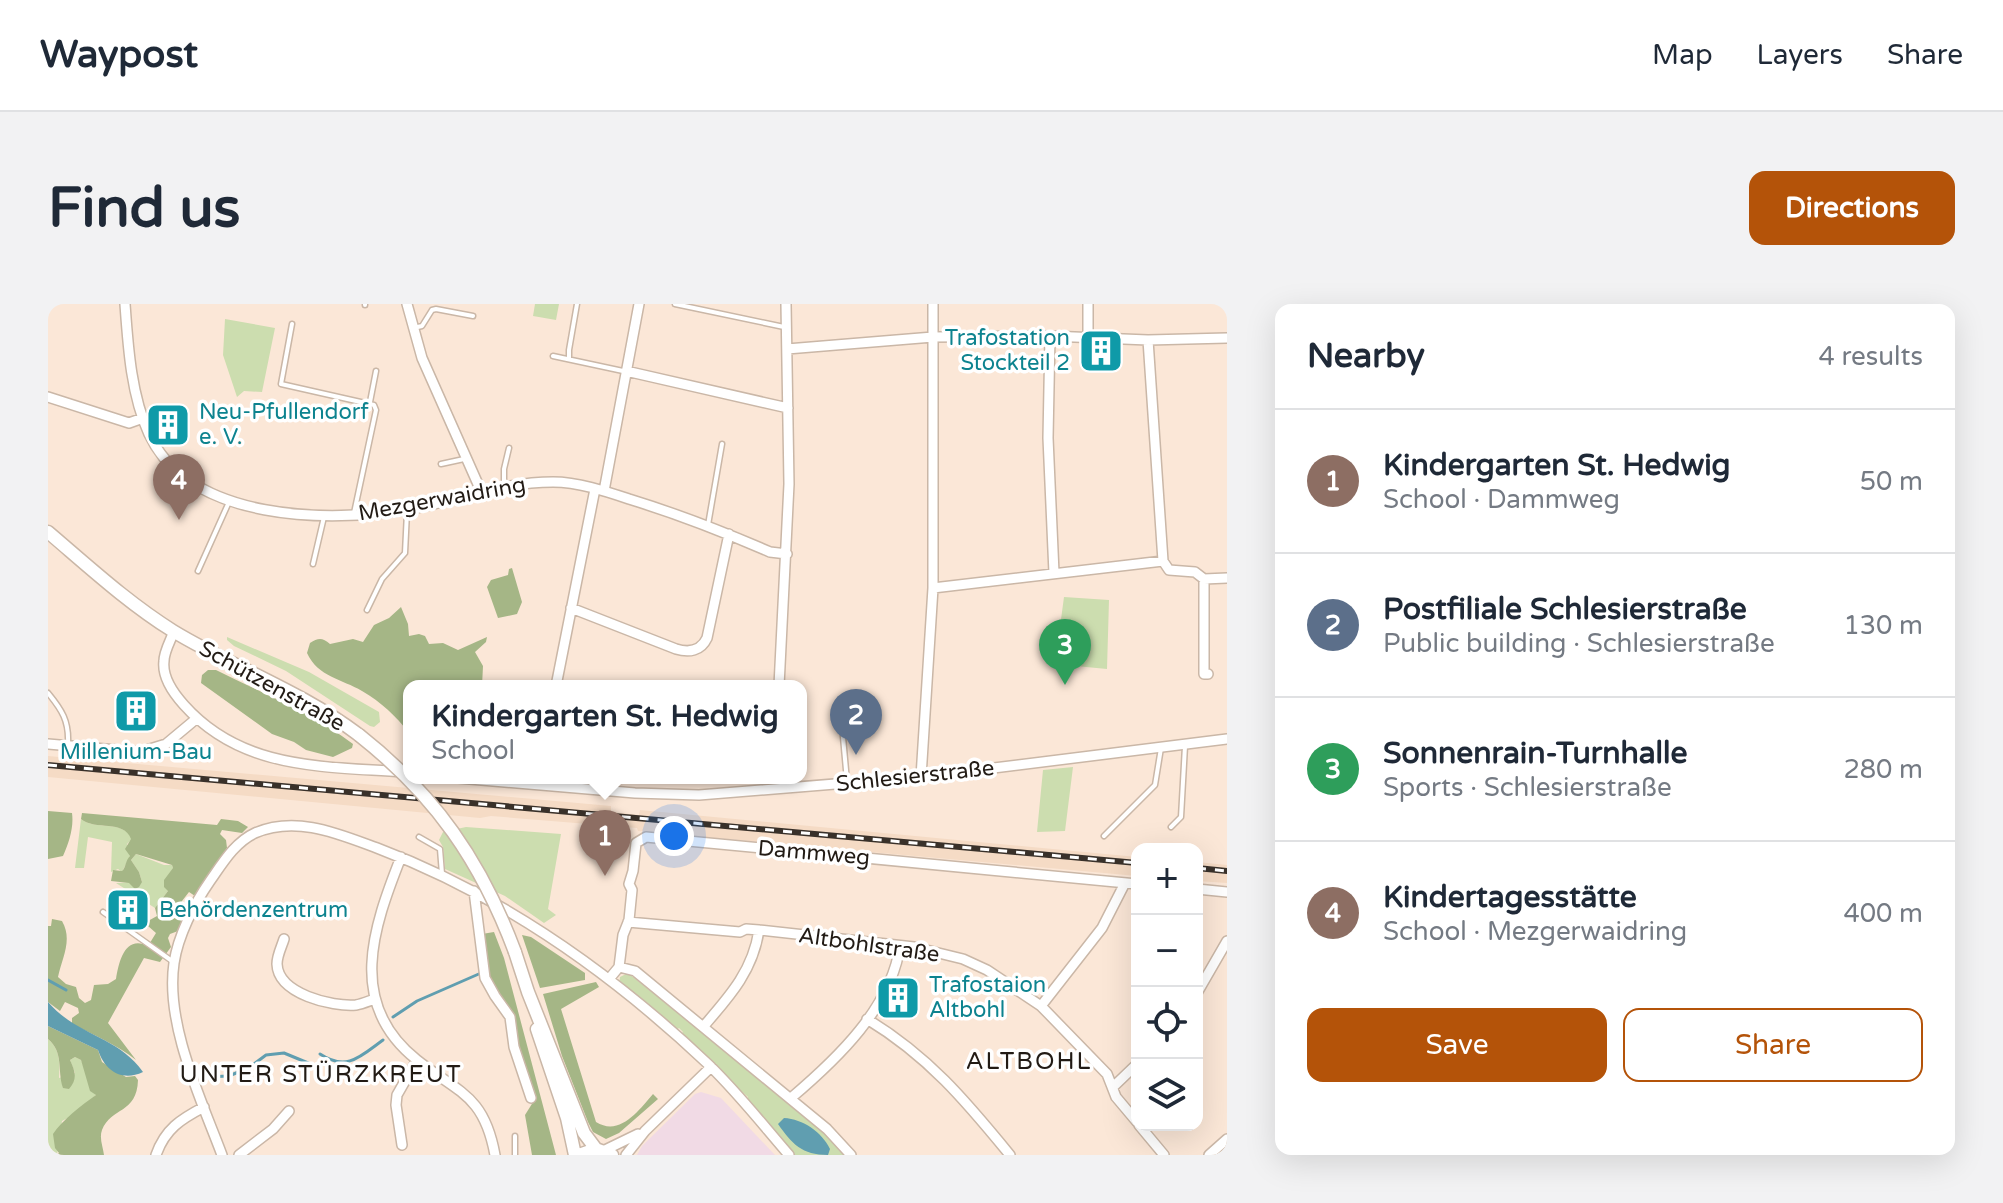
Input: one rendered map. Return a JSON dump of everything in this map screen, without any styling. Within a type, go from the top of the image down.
[{"type":"main road","name":"Schützenstraße","points":[[48,532],[126,598],[174,631],[304,698],[359,735],[403,775]]},
{"type":"main road","name":"Schützenstraße","points":[[413,784],[455,833],[488,887],[584,1133],[604,1151]]},
{"type":"main road","name":"Schützenstraße","points":[[529,995],[541,1047],[577,1155]]},
{"type":"main road","points":[[577,1155],[604,1151]]},
{"type":"street","name":"Mezgerwaidring","points":[[125,304],[132,368],[150,437],[173,469],[194,485],[230,500],[275,511],[353,515],[407,509],[504,485],[554,482],[600,490],[708,525],[770,552],[787,554]]},
{"type":"street","points":[[407,304],[422,358],[481,491]]},
{"type":"street","points":[[557,680],[639,304]]},
{"type":"street","points":[[779,680],[787,554],[786,304]]},
{"type":"street","points":[[921,777],[933,588],[933,304]]},
{"type":"street","points":[[1088,304],[1088,336]]},
{"type":"street","points":[[1050,336],[1048,438],[1054,573]]},
{"type":"street","points":[[787,349],[933,337],[1227,338]]},
{"type":"street","points":[[1148,340],[1163,561],[1169,570],[1195,572],[1204,579],[1227,578]]},
{"type":"street","points":[[626,371],[788,408]]},
{"type":"street","points":[[48,397],[129,423],[143,418]]},
{"type":"street","points":[[571,608],[676,649],[698,649],[707,638],[729,534]]},
{"type":"street","points":[[933,588],[1163,561]]},
{"type":"street","points":[[1204,579],[1204,674],[1208,674]]},
{"type":"street","points":[[174,631],[164,660],[165,672],[179,699],[196,719],[222,737],[250,752],[276,760],[403,772]]},
{"type":"street","points":[[48,744],[140,752],[166,744],[196,719]]},
{"type":"street","name":"Schlesierstraße","points":[[564,784],[699,795],[766,791],[921,777],[1227,739]]},
{"type":"street","points":[[766,791],[767,784]]},
{"type":"street","points":[[222,1155],[179,1030],[173,991],[174,962],[183,932],[204,890],[226,857],[252,834],[298,825],[343,835],[401,857],[494,901],[609,979],[711,1067],[774,1143],[789,1155]]},
{"type":"street","name":"Dammweg","points":[[609,979],[619,967],[628,922],[632,890],[629,884],[636,843],[646,837],[1131,884]]},
{"type":"street","points":[[401,857],[375,930],[372,974],[375,999],[387,1029],[417,1060],[463,1091],[482,1111],[495,1155]]},
{"type":"street","points":[[1041,1006],[1102,928],[1125,883]]},
{"type":"street","points":[[1203,890],[1227,892]]},
{"type":"street","points":[[474,891],[485,978],[510,1017],[514,1047],[531,1098]]},
{"type":"street","name":"Altbohlstraße","points":[[628,922],[740,932],[759,930],[900,946],[963,959],[1041,1006],[1107,1074],[1116,1097],[1131,1115]]},
{"type":"street","points":[[703,1027],[747,971],[759,930]]},
{"type":"street","points":[[284,939],[277,964],[281,977],[291,989],[330,1002],[356,1005],[375,999]]},
{"type":"street","points":[[1200,987],[1227,941]]},
{"type":"street","points":[[791,1098],[834,1059],[867,1019],[895,971],[900,946]]},
{"type":"street","points":[[619,967],[635,971],[791,1098],[851,1155]]},
{"type":"street","points":[[867,1019],[922,1056],[1010,1155]]},
{"type":"street","points":[[402,1145],[397,1095],[417,1060]]},
{"type":"street","points":[[626,1155],[645,1131],[711,1067]]},
{"type":"street","points":[[1113,1087],[1131,1070]]},
{"type":"street","points":[[156,1155],[161,1141],[177,1121],[204,1107]]},
{"type":"street","points":[[239,1155],[273,1129],[289,1111]]},
{"type":"street","points":[[604,1151],[645,1131]]},
{"type":"street","name":"Altbohlstraße","points":[[1144,1131],[1164,1155]]},
{"type":"street","points":[[1209,1155],[1227,1139]]},
{"type":"lane","points":[[569,359],[577,304]]},
{"type":"lane","points":[[674,304],[786,327]]},
{"type":"lane","points":[[412,328],[422,326],[432,310],[436,309],[473,316]]},
{"type":"lane","points":[[292,324],[281,384],[370,402],[376,410],[353,515]]},
{"type":"lane","points":[[553,356],[626,371]]},
{"type":"lane","points":[[370,402],[376,371]]},
{"type":"lane","points":[[708,525],[722,444]]},
{"type":"lane","points":[[504,485],[509,448]]},
{"type":"lane","points":[[441,464],[466,458]]},
{"type":"lane","points":[[198,571],[230,500]]},
{"type":"lane","points":[[367,610],[382,579],[405,553],[407,509]]},
{"type":"lane","points":[[313,564],[325,515]]},
{"type":"lane","points":[[48,693],[65,714],[69,727],[68,746]]},
{"type":"lane","points":[[841,715],[847,783]]},
{"type":"lane","points":[[1171,827],[1181,817],[1185,746]]},
{"type":"lane","points":[[1104,836],[1155,785],[1161,748]]},
{"type":"lane","points":[[419,837],[440,849],[442,875]]},
{"type":"lane","points":[[103,912],[174,962]]},
{"type":"lane","points":[[515,1136],[515,1155]]},
{"type":"shaded area","points":[[48,756],[611,806],[611,812],[639,815],[640,810],[1131,856],[1131,875],[638,831],[637,828],[491,816],[480,818],[48,777]]},
{"type":"shaded area","points":[[1203,863],[1227,865],[1227,883],[1203,881]]},
{"type":"shaded area","points":[[701,1092],[721,1098],[775,1155],[637,1155],[642,1146],[695,1094]]},
{"type":"green space","points":[[535,304],[559,304],[556,320],[533,316]]},
{"type":"green space","points":[[225,319],[275,328],[262,392],[244,391],[237,397],[223,355]]},
{"type":"green space","points":[[512,568],[522,602],[517,614],[498,618],[487,587],[491,580],[508,575]]},
{"type":"green space","points":[[1064,597],[1109,600],[1107,669],[1055,664]]},
{"type":"green space","points":[[401,607],[409,636],[419,634],[425,636],[429,644],[443,643],[458,650],[487,637],[475,652],[483,666],[482,680],[403,680],[403,726],[382,705],[362,691],[317,667],[307,653],[310,643],[318,639],[330,644],[353,639],[363,642],[374,625],[389,618]]},
{"type":"green space","points":[[227,637],[309,672],[379,712],[380,722],[374,727],[370,726],[286,671],[234,646]]},
{"type":"green space","points":[[208,670],[216,670],[304,713],[353,744],[352,748],[333,757],[306,750],[272,734],[201,683],[202,675]]},
{"type":"green space","points":[[1073,767],[1065,831],[1037,832],[1043,770]]},
{"type":"green space","points":[[48,811],[72,813],[72,818],[63,856],[48,859]]},
{"type":"green space","points":[[82,813],[217,825],[221,819],[238,821],[248,827],[242,833],[222,830],[220,834],[226,840],[227,848],[195,896],[189,892],[175,910],[183,914],[184,920],[178,931],[168,938],[171,947],[160,962],[144,958],[108,1023],[136,1060],[72,1024],[72,1018],[79,1013],[78,1008],[65,1002],[60,1011],[48,1002],[48,926],[51,926],[52,919],[62,921],[67,942],[58,977],[76,987],[79,998],[85,1003],[91,1000],[94,985],[108,984],[116,979],[121,958],[129,947],[134,944],[148,946],[156,933],[148,926],[148,921],[157,916],[155,908],[168,891],[164,880],[173,868],[172,865],[136,854],[131,860],[142,882],[139,887],[135,889],[129,883],[111,881],[113,870],[122,871],[130,856],[125,849],[131,839],[122,829],[81,819]]},
{"type":"green space","points":[[81,819],[123,829],[128,833],[132,839],[127,844],[130,856],[122,872],[118,869],[111,872],[112,842],[88,837],[84,868],[75,868]]},
{"type":"green space","points":[[466,827],[561,834],[548,909],[556,915],[544,923],[505,896],[445,869],[443,847],[439,840],[443,832]]},
{"type":"green space","points":[[136,854],[172,865],[168,891],[155,908],[116,883],[142,882],[131,860]]},
{"type":"green space","points":[[494,932],[504,958],[556,1155],[532,1155],[525,1115],[535,1099],[513,1015],[490,977],[482,934]]},
{"type":"green space","points":[[522,935],[531,937],[585,973],[585,980],[540,988]]},
{"type":"green space","points":[[628,973],[815,1123],[845,1155],[794,1155],[747,1100],[748,1097],[679,1036],[683,1032],[679,1028],[674,1032],[646,1009],[649,1004],[637,995],[633,997],[619,985],[620,977]]},
{"type":"green space","points":[[596,982],[599,987],[561,1009],[596,1122],[605,1126],[621,1124],[653,1094],[658,1099],[619,1133],[606,1139],[593,1132],[588,1122],[562,1056],[543,994]]},
{"type":"green space","points":[[48,1026],[98,1050],[102,1062],[126,1077],[135,1076],[138,1080],[137,1091],[129,1105],[111,1117],[102,1130],[104,1155],[57,1155],[53,1134],[67,1118],[96,1095],[90,1091],[81,1060],[75,1057],[70,1060],[74,1082],[69,1089],[63,1088],[58,1056],[48,1039]]},
{"type":"green space","points":[[48,1039],[57,1052],[59,1078],[75,1073],[70,1060],[75,1057],[81,1060],[96,1095],[62,1121],[57,1155],[48,1155]]},
{"type":"water","points":[[48,1002],[72,1022],[122,1051],[143,1072],[128,1076],[115,1073],[105,1064],[98,1050],[48,1026]]},
{"type":"water","points":[[784,1118],[798,1121],[817,1132],[830,1149],[828,1155],[811,1153],[793,1143],[778,1124]]},
{"type":"waterway","points":[[393,1017],[417,1001],[481,973]]},
{"type":"waterway","points":[[48,980],[66,990]]},
{"type":"waterway","points":[[320,1054],[346,1062],[361,1056],[383,1040]]},
{"type":"waterway","points":[[205,1077],[229,1076],[250,1067],[266,1055],[284,1053],[313,1065]]},
{"type":"railway","points":[[48,765],[1131,862]]},
{"type":"railway","points":[[1203,869],[1227,871]]},
{"type":"place","name":"Trafostation Stockteil 2","points":[[1101,351]]},
{"type":"place","name":"Neu-Pfullendorf e. V.","points":[[168,425]]},
{"type":"place","name":"Kindertagesstätte","points":[[179,520]]},
{"type":"place","name":"Sonnenrain-Turnhalle","points":[[1065,685]]},
{"type":"place","name":"Millenium-Bau","points":[[136,711]]},
{"type":"place","name":"Postfiliale Schlesierstraße","points":[[856,755]]},
{"type":"place","name":"Kindergarten St. Hedwig","points":[[605,876]]},
{"type":"place","name":"Behördenzentrum","points":[[128,910]]},
{"type":"place","name":"Trafostaion Altbohl","points":[[898,998]]},
{"type":"district","name":"ALTBOHL","points":[[1029,1061]]},
{"type":"district","name":"UNTER STÜRZKREUT","points":[[321,1074]]}]
